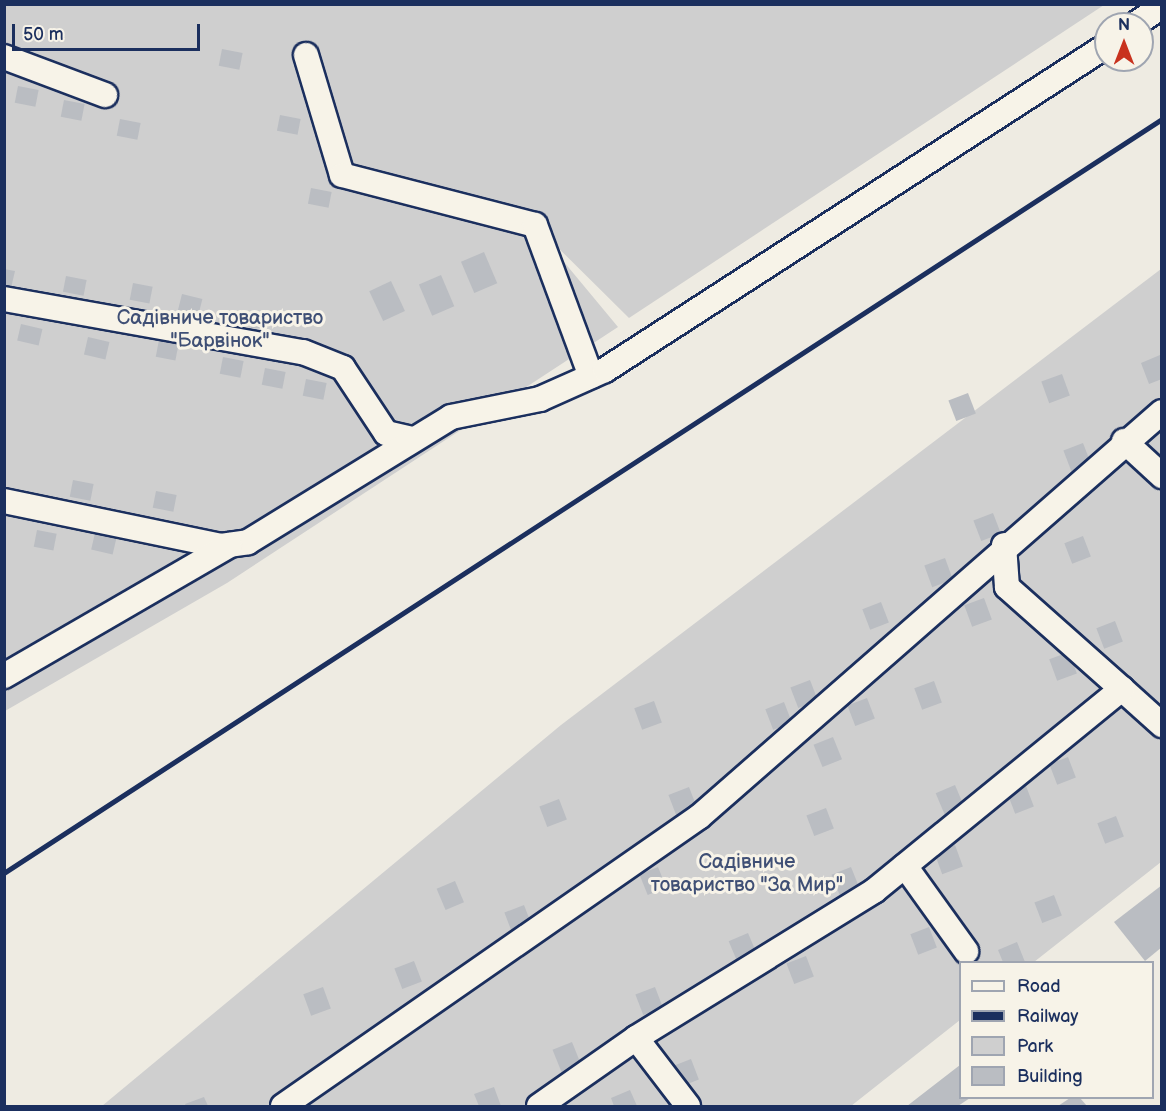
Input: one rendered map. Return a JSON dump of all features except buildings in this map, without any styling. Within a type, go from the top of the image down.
[{"type":"street","points":[[4,676],[231,545],[248,542],[451,417],[540,399],[591,376],[1094,54]]},
{"type":"street","points":[[306,55],[342,175],[535,225],[591,376]]},
{"type":"street","points":[[4,57],[105,95]]},
{"type":"street","points":[[4,299],[303,352],[343,368],[386,433],[413,439]]},
{"type":"street","points":[[283,1107],[699,817],[1004,545],[1161,412]]},
{"type":"street","points":[[1124,441],[1161,476]]},
{"type":"street","points":[[4,501],[231,545]]},
{"type":"street","points":[[1004,545],[1007,587],[1161,725]]},
{"type":"street","points":[[539,1107],[636,1038],[874,891],[1122,689]]},
{"type":"street","points":[[905,866],[966,951]]},
{"type":"street","points":[[636,1038],[688,1107]]},
{"type":"green space","name":"Садівниче товариство \"Барвінок\"","points":[[5,5],[1104,5],[629,318],[525,215],[618,327],[227,583],[5,711]]},
{"type":"green space","name":"Садівниче товариство \"За Мир\"","points":[[1161,269],[1161,862],[1035,961],[959,961],[959,1021],[851,1106],[102,1106],[561,725]]},
{"type":"railway","points":[[4,873],[1162,119]]}]
